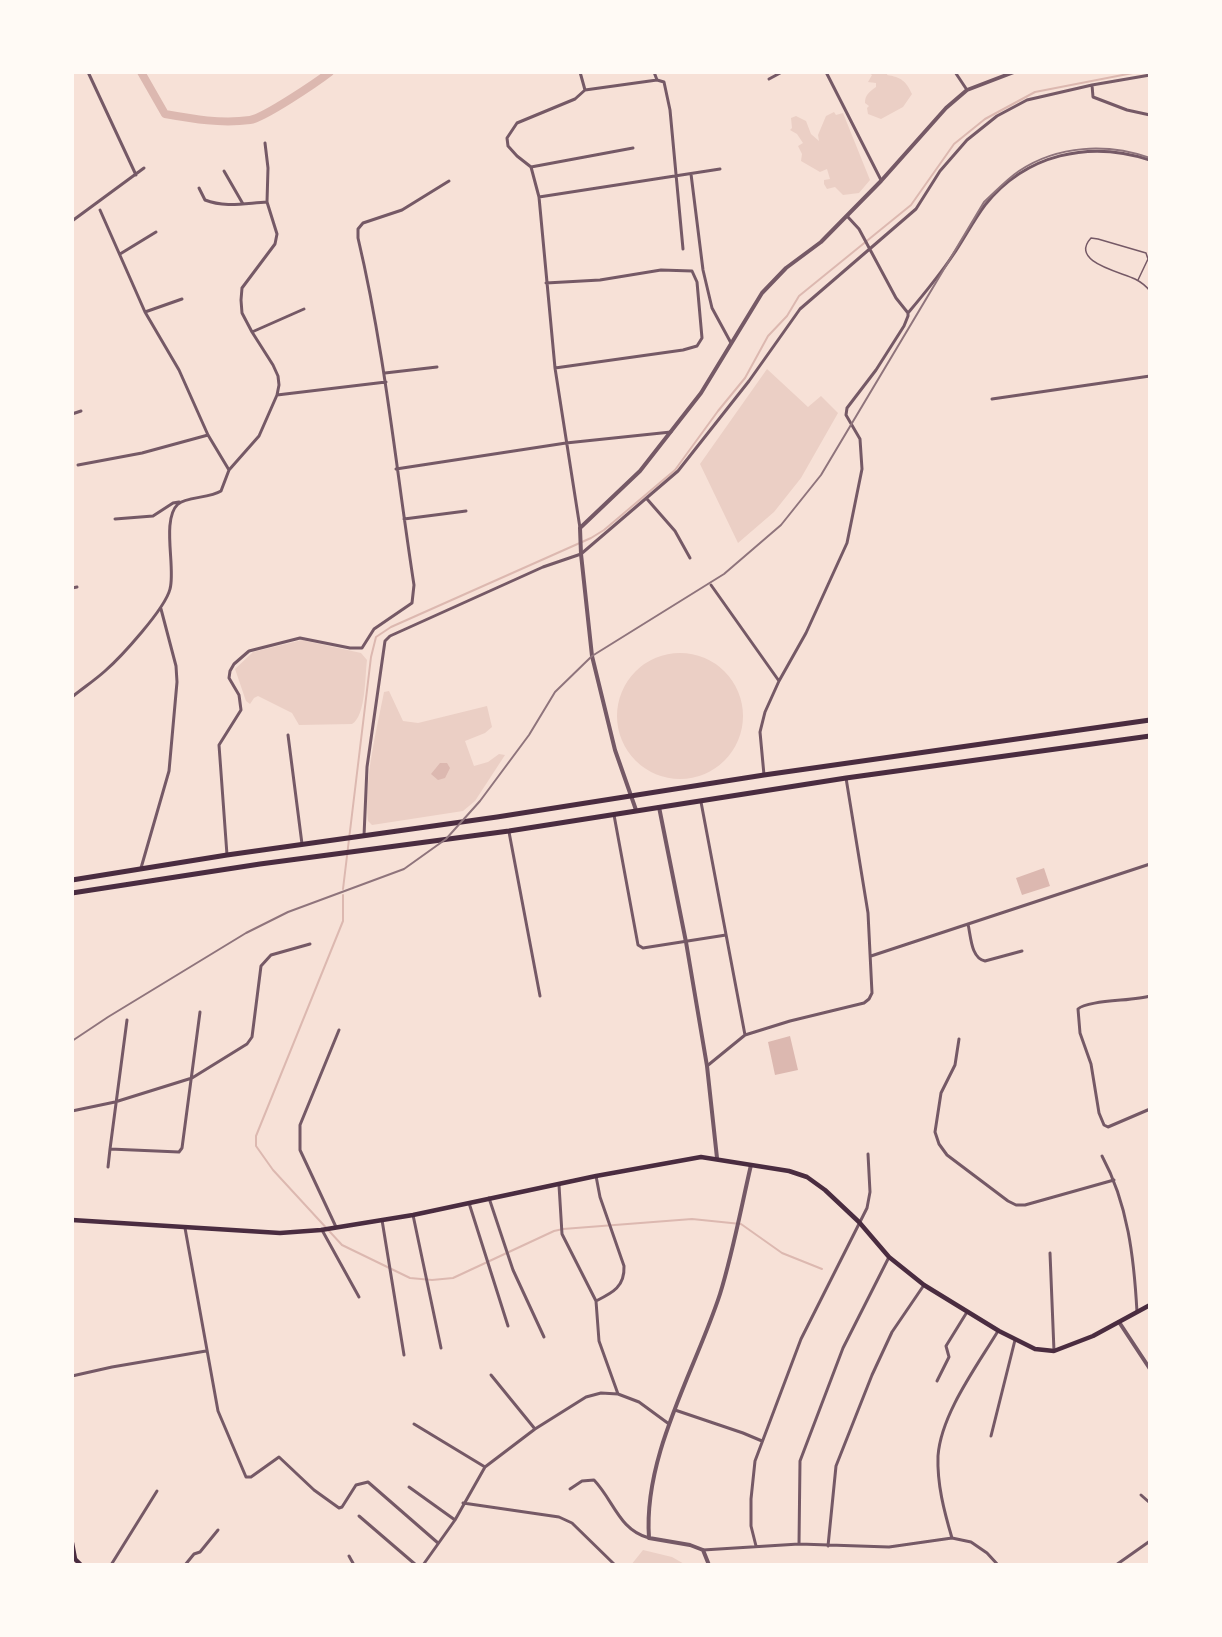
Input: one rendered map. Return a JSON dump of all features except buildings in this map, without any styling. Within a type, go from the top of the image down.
[{"type":"highway","points":[[72,880],[764,774],[1150,720]]},
{"type":"highway","points":[[72,893],[509,831],[846,778],[1150,736]]},
{"type":"main road","points":[[72,1220],[280,1233],[322,1230],[413,1215],[675,1160],[717,1158],[789,1171],[807,1177],[825,1190],[859,1222],[890,1257],[924,1285],[999,1331],[1035,1348],[1054,1351],[1093,1336],[1150,1305]]},
{"type":"main road","points":[[72,1543],[74,1559],[81,1565]]},
{"type":"street","points":[[88,72],[136,175]]},
{"type":"street","points":[[580,72],[585,90]]},
{"type":"street","points":[[654,72],[657,80]]},
{"type":"street","points":[[769,79],[782,72]]},
{"type":"street","points":[[826,72],[881,181]]},
{"type":"street","points":[[955,72],[968,90]]},
{"type":"street","points":[[580,528],[640,471],[671,432],[701,393],[762,293],[786,268],[821,243],[881,181],[946,108],[968,90],[1014,72]]},
{"type":"street","points":[[364,836],[367,767],[385,641],[390,636],[581,551],[678,471],[750,381],[800,309],[869,247],[916,209],[947,163],[967,140],[997,116],[1027,100],[1150,75]]},
{"type":"street","points":[[636,810],[615,750],[592,656],[580,528],[555,368],[539,197],[531,166],[508,146],[507,138],[510,132],[517,123],[575,99],[585,90],[657,80],[663,82],[670,110],[683,249]]},
{"type":"street","points":[[1092,85],[1093,97],[1127,110],[1150,115]]},
{"type":"street","points":[[116,519],[153,516],[173,503],[215,495],[221,491],[229,470],[259,436],[277,395],[278,376],[242,313],[242,288],[275,244],[277,234],[267,202],[268,168],[265,143]]},
{"type":"street","points":[[531,166],[633,148]]},
{"type":"street","points":[[764,774],[760,732],[765,712],[779,681],[806,633],[847,543],[861,469],[860,439],[846,414],[847,408],[876,370],[904,326],[908,313],[935,281],[986,204],[1015,176],[1053,156],[1092,150],[1117,152],[1150,160]]},
{"type":"street","points":[[72,221],[144,168]]},
{"type":"street","points":[[539,197],[720,169]]},
{"type":"street","points":[[224,171],[243,204]]},
{"type":"street","points":[[691,174],[704,270],[712,309],[731,344]]},
{"type":"street","points":[[227,855],[219,746],[241,710],[239,695],[229,678],[234,663],[249,651],[290,639],[300,638],[350,648],[362,648],[374,629],[384,620],[412,603],[414,585],[396,469],[385,373],[358,230],[363,224],[402,210],[449,181]]},
{"type":"street","points":[[199,188],[205,200],[222,205],[267,202]]},
{"type":"street","points":[[100,210],[145,312],[179,370],[208,435],[229,470]]},
{"type":"street","points":[[847,216],[860,229],[896,298],[908,313]]},
{"type":"street","points":[[120,254],[156,232]]},
{"type":"street","points":[[546,283],[600,280],[661,270],[692,271],[697,282],[702,338],[697,346],[683,350],[555,368]]},
{"type":"street","points":[[145,312],[183,299]]},
{"type":"street","points":[[252,332],[304,309]]},
{"type":"street","points":[[385,373],[437,367]]},
{"type":"street","points":[[992,399],[1150,376]]},
{"type":"street","points":[[277,395],[386,382]]},
{"type":"street","points":[[72,414],[81,411]]},
{"type":"street","points":[[396,469],[566,443],[671,432]]},
{"type":"street","points":[[78,465],[142,453],[208,435]]},
{"type":"street","points":[[646,498],[675,531],[690,558]]},
{"type":"street","points":[[72,697],[105,671],[162,609],[172,580],[170,524],[172,512],[179,502]]},
{"type":"street","points":[[404,519],[466,511]]},
{"type":"street","points":[[711,585],[779,681]]},
{"type":"street","points":[[72,588],[77,587]]},
{"type":"street","points":[[141,869],[169,771],[177,682],[176,666],[162,609]]},
{"type":"street","points":[[288,735],[302,844]]},
{"type":"street","points":[[707,1066],[745,1035],[790,1021],[864,1003],[870,999],[872,993],[868,913],[846,778]]},
{"type":"street","points":[[701,802],[745,1035]]},
{"type":"street","points":[[659,807],[686,942],[707,1066],[717,1158]]},
{"type":"street","points":[[614,813],[638,945],[643,948],[726,935]]},
{"type":"street","points":[[509,831],[540,996]]},
{"type":"street","points":[[871,956],[1150,864]]},
{"type":"street","points":[[968,924],[975,956],[980,960],[985,961],[1022,951]]},
{"type":"street","points":[[72,1111],[115,1102],[192,1078],[248,1044],[252,1037],[261,966],[271,954],[310,944]]},
{"type":"street","points":[[1150,996],[1137,1000],[1082,1006],[1078,1009],[1080,1032],[1091,1064],[1099,1113],[1104,1125],[1108,1127],[1150,1109]]},
{"type":"street","points":[[110,1149],[178,1152],[182,1148],[200,1012]]},
{"type":"street","points":[[108,1167],[127,1020]]},
{"type":"street","points":[[333,1228],[300,1150],[300,1125],[339,1029]]},
{"type":"street","points":[[959,1039],[955,1065],[941,1093],[935,1132],[939,1144],[956,1163],[1016,1205],[1025,1205],[1114,1179]]},
{"type":"street","points":[[756,1546],[751,1526],[755,1461],[801,1339],[867,1208],[870,1192],[868,1154]]},
{"type":"street","points":[[1102,1156],[1114,1179],[1126,1218],[1137,1312]]},
{"type":"street","points":[[649,1538],[652,1478],[669,1424],[720,1293],[751,1165]]},
{"type":"street","points":[[596,1176],[600,1197],[624,1266],[625,1277],[616,1288],[596,1301]]},
{"type":"street","points":[[559,1184],[562,1234],[596,1301],[599,1341],[618,1394]]},
{"type":"street","points":[[489,1198],[508,1256],[544,1337]]},
{"type":"street","points":[[469,1203],[508,1326]]},
{"type":"street","points":[[413,1215],[441,1348]]},
{"type":"street","points":[[382,1220],[404,1354]]},
{"type":"street","points":[[185,1226],[218,1411],[246,1477],[251,1477],[279,1457],[314,1490],[339,1508],[342,1508],[356,1485],[368,1482],[438,1543]]},
{"type":"street","points":[[322,1230],[359,1297]]},
{"type":"street","points":[[1050,1252],[1054,1351]]},
{"type":"street","points":[[799,1544],[800,1461],[843,1348],[890,1257]]},
{"type":"street","points":[[828,1545],[836,1466],[872,1375],[892,1332],[924,1285]]},
{"type":"street","points":[[937,1381],[949,1357],[946,1346],[967,1312]]},
{"type":"street","points":[[1119,1322],[1150,1369]]},
{"type":"street","points":[[952,1538],[943,1508],[938,1454],[946,1424],[957,1398],[999,1331]]},
{"type":"street","points":[[991,1436],[1015,1340]]},
{"type":"street","points":[[72,1376],[206,1351]]},
{"type":"street","points":[[491,1375],[535,1429]]},
{"type":"street","points":[[423,1565],[455,1520],[485,1467],[535,1429],[586,1397],[601,1393],[618,1394],[639,1402],[669,1424]]},
{"type":"street","points":[[675,1410],[762,1441]]},
{"type":"street","points":[[414,1424],[485,1467]]},
{"type":"street","points":[[570,1489],[582,1482],[594,1480],[604,1491],[626,1527],[640,1536],[690,1545],[704,1550],[799,1544],[889,1546],[952,1538],[970,1542],[987,1553],[998,1565]]},
{"type":"street","points":[[409,1487],[455,1520]]},
{"type":"street","points":[[111,1565],[157,1491]]},
{"type":"street","points":[[1141,1496],[1150,1503]]},
{"type":"street","points":[[463,1503],[559,1517],[572,1523],[615,1565]]},
{"type":"street","points":[[358,1516],[416,1565]]},
{"type":"street","points":[[186,1565],[218,1530]]},
{"type":"street","points":[[1116,1565],[1150,1541]]},
{"type":"street","points":[[704,1550],[709,1565]]},
{"type":"street","points":[[349,1556],[354,1565]]},
{"type":"lane","points":[[1138,280],[1148,259],[1146,253],[1098,239],[1091,238],[1087,242],[1086,254],[1096,264],[1138,280],[1150,291]]},
{"type":"shaded area","points":[[888,72],[887,75],[903,80],[912,94],[903,107],[881,119],[868,114],[869,106],[865,103],[868,94],[876,87],[876,83],[868,82],[872,75],[869,73]]},
{"type":"shaded area","points":[[834,112],[836,115],[843,113],[870,180],[859,193],[843,195],[835,187],[827,189],[824,180],[830,179],[827,169],[820,172],[801,161],[802,154],[798,146],[803,143],[797,134],[790,130],[792,128],[791,118],[796,116],[806,121],[811,134],[819,141],[818,135],[826,116]]},
{"type":"shaded area","points":[[767,369],[808,407],[821,396],[838,413],[801,478],[774,512],[738,543],[700,464]]},
{"type":"shaded area","points":[[302,640],[361,653],[367,660],[360,713],[352,724],[299,725],[292,713],[258,696],[250,704],[246,701],[235,669],[253,652]]},
{"type":"shaded area","points":[[680,653],[704,658],[724,672],[738,692],[743,716],[738,740],[724,760],[704,774],[680,779],[656,774],[636,760],[622,740],[617,716],[622,692],[636,672],[656,658]]},
{"type":"shaded area","points":[[389,691],[403,721],[418,723],[487,706],[492,727],[485,733],[465,741],[474,766],[488,762],[499,754],[505,755],[475,801],[463,811],[372,825],[368,821],[367,805],[372,756],[384,692]]},
{"type":"shaded area","points":[[440,763],[447,763],[450,768],[445,778],[438,780],[431,774]]},
{"type":"shaded area","points":[[1044,868],[1050,886],[1022,895],[1016,878]]},
{"type":"shaded area","points":[[790,1036],[798,1070],[775,1075],[768,1042]]},
{"type":"shaded area","points":[[643,1550],[672,1557],[686,1565],[631,1565]]},
{"type":"waterway","points":[[141,72],[165,114],[218,121],[257,118],[330,72]]},
{"type":"waterway","points":[[343,889],[371,657],[376,637],[391,627],[591,538],[604,530],[675,470],[745,378],[768,336],[787,316],[799,296],[911,205],[954,144],[985,119],[1035,92],[1138,72]]},
{"type":"waterway","points":[[343,895],[343,921],[256,1136],[256,1146],[273,1170],[342,1245],[410,1278],[432,1280],[453,1278],[554,1231],[692,1219],[741,1224],[782,1253],[822,1269]]},
{"type":"railway","points":[[72,1041],[246,933],[288,912],[404,869],[446,839],[480,801],[529,735],[555,692],[592,656],[724,574],[781,525],[821,475],[984,202],[1019,171],[1050,156],[1083,149],[1100,149],[1134,153],[1150,158]]}]
